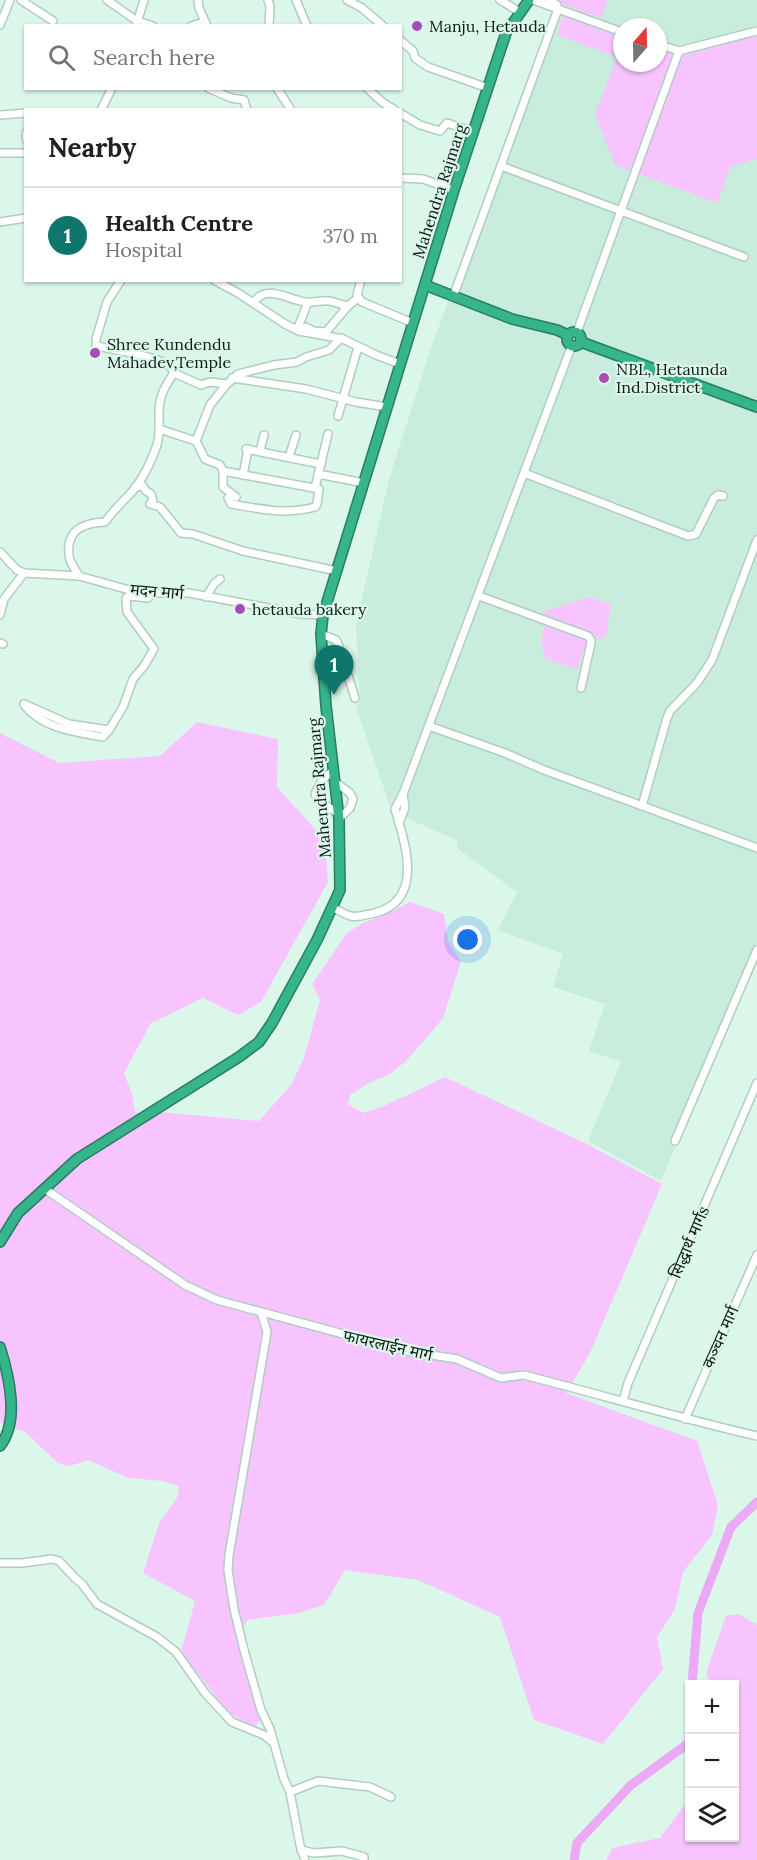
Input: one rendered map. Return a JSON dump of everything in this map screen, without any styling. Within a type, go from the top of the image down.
[{"type":"highway","name":"Mahendra Rajmarg","points":[[0,1242],[18,1213],[77,1159],[239,1057],[259,1042],[272,1023],[317,940],[340,890],[339,816],[326,706],[321,634],[323,615],[454,190],[506,33],[531,0]]},
{"type":"highway","points":[[425,285],[512,319],[557,330],[574,339],[757,407]]},
{"type":"highway","points":[[0,1347],[6,1365],[12,1417],[9,1431],[0,1446]]},
{"type":"street","points":[[0,24],[10,0]]},
{"type":"street","points":[[21,0],[53,21]]},
{"type":"street","points":[[107,0],[136,23],[144,0]]},
{"type":"street","points":[[198,0],[206,24]]},
{"type":"street","points":[[268,0],[269,24]]},
{"type":"street","points":[[296,0],[306,24]]},
{"type":"street","points":[[347,0],[362,8],[381,24]]},
{"type":"street","points":[[500,0],[520,12]]},
{"type":"street","points":[[531,0],[613,29]]},
{"type":"street","points":[[453,297],[558,9],[557,5],[549,0]]},
{"type":"street","points":[[667,47],[679,51],[757,31]]},
{"type":"street","points":[[402,42],[413,51],[416,58],[428,67],[488,88]]},
{"type":"street","points":[[332,907],[354,918],[382,911],[399,898],[404,889],[409,864],[395,809],[403,794],[479,596],[679,51]]},
{"type":"street","points":[[102,108],[111,90]]},
{"type":"street","points":[[213,90],[231,98],[244,100],[246,108]]},
{"type":"street","points":[[278,90],[290,108]]},
{"type":"street","points":[[369,90],[392,108]]},
{"type":"street","points":[[0,115],[24,113]]},
{"type":"street","points":[[402,113],[420,125],[440,131],[447,123],[473,132]]},
{"type":"street","points":[[0,153],[24,153]]},
{"type":"street","points":[[501,166],[744,257]]},
{"type":"street","points":[[402,178],[423,178],[454,190]]},
{"type":"street","points":[[0,222],[24,218]]},
{"type":"street","points":[[120,282],[106,302],[96,345],[157,360],[169,366],[174,373],[201,385],[230,381],[306,389],[387,407]]},
{"type":"street","points":[[217,282],[297,330],[341,338],[400,364]]},
{"type":"street","points":[[360,282],[357,289],[358,298],[362,302],[413,323]]},
{"type":"street","points":[[253,303],[268,293],[308,302],[330,301],[348,306]]},
{"type":"street","points":[[297,330],[306,327],[314,331],[327,332],[348,306],[358,298]]},
{"type":"street","points":[[297,330],[308,302]]},
{"type":"street","points":[[223,471],[319,489],[315,507],[299,512],[278,512],[231,504],[228,498],[235,496],[224,487],[223,471],[216,462],[205,459],[196,441],[207,418],[210,405],[230,381],[245,372],[297,362],[330,350],[341,338]]},
{"type":"street","points":[[338,416],[358,347]]},
{"type":"street","points":[[79,576],[68,556],[71,537],[76,529],[85,525],[105,522],[135,487],[147,468],[158,444],[160,397],[174,373]]},
{"type":"street","points":[[159,429],[196,441]]},
{"type":"street","points":[[315,488],[328,434]]},
{"type":"street","points":[[260,451],[264,435]]},
{"type":"street","points":[[289,457],[296,435]]},
{"type":"street","points":[[243,475],[247,449],[321,464]]},
{"type":"street","points":[[524,473],[688,536],[696,534],[714,498],[718,495],[723,496]]},
{"type":"street","points":[[318,474],[364,483]]},
{"type":"street","points":[[135,487],[143,486],[151,494],[153,501],[150,504],[160,507],[181,532],[243,551],[337,571]]},
{"type":"street","points":[[642,806],[670,711],[697,684],[712,660],[757,540]]},
{"type":"street","points":[[0,552],[24,573],[4,599],[0,615]]},
{"type":"street","name":"मदन मार्ग","points":[[24,573],[79,576],[133,591],[189,593],[301,614],[323,615]]},
{"type":"street","points":[[206,597],[220,579]]},
{"type":"street","points":[[109,730],[69,724],[24,704],[31,713],[50,724],[70,731],[103,736],[109,730],[123,707],[133,679],[154,649],[128,612],[126,598],[129,596],[148,598],[152,593]]},
{"type":"street","points":[[479,596],[588,636],[591,643],[581,688]]},
{"type":"street","points":[[321,634],[332,638],[338,644],[355,698]]},
{"type":"street","points":[[429,726],[757,848]]},
{"type":"street","points":[[334,770],[322,780],[315,794],[318,800],[339,816],[350,808],[353,799],[350,793],[335,782]]},
{"type":"street","points":[[675,1141],[757,950]]},
{"type":"street","name":"सिद्धार्थ मार्गs","points":[[623,1401],[628,1383],[757,1083]]},
{"type":"street","name":"फायरलाईन मार्ग","points":[[45,1189],[185,1285],[217,1300],[406,1351],[457,1359],[501,1378],[524,1375],[757,1437]]},
{"type":"street","name":"कञ्चन मार्ग","points":[[685,1419],[757,1254]]},
{"type":"street","points":[[261,1312],[267,1332],[266,1341],[228,1570],[244,1650],[261,1710],[270,1729],[290,1792],[305,1860]]},
{"type":"street","points":[[0,1563],[52,1559],[59,1561],[82,1584],[97,1604],[157,1637],[176,1652],[205,1693],[232,1722],[264,1735],[274,1743]]},
{"type":"street","points":[[290,1792],[318,1781],[370,1787],[391,1797]]},
{"type":"street","points":[[301,1850],[314,1853],[342,1851],[364,1857],[364,1860]]},
{"type":"shaded area","points":[[551,0],[608,0],[601,18]]},
{"type":"shaded area","points":[[573,0],[757,0],[757,951],[661,1181],[588,1141],[621,1062],[589,1051],[605,1004],[553,987],[563,954],[498,930],[517,892],[457,848],[457,840],[392,812],[356,707],[360,703],[356,625],[389,479],[431,348],[557,8]]},
{"type":"shaded area","points":[[564,13],[613,31],[613,56],[557,35]]},
{"type":"shaded area","points":[[757,35],[757,159],[731,166],[717,203],[615,165],[595,114],[613,67],[613,72],[667,72],[667,51],[682,56]]},
{"type":"shaded area","points":[[590,597],[611,605],[606,635],[603,639],[590,635],[577,669],[545,657],[541,641],[545,625],[544,611]]},
{"type":"shaded area","points":[[197,722],[278,739],[277,787],[325,840],[328,882],[261,1002],[238,1015],[203,998],[151,1023],[124,1073],[133,1097],[134,1109],[143,1121],[159,1112],[259,1121],[291,1085],[304,1058],[320,1000],[312,984],[347,933],[363,923],[410,902],[444,914],[448,941],[461,962],[443,1018],[405,1062],[389,1075],[371,1082],[350,1095],[348,1104],[363,1113],[384,1106],[445,1077],[587,1144],[662,1184],[590,1353],[566,1393],[697,1441],[718,1505],[712,1535],[683,1572],[675,1609],[657,1637],[663,1669],[603,1744],[534,1720],[500,1617],[418,1580],[345,1570],[324,1605],[299,1613],[247,1620],[237,1643],[261,1719],[255,1727],[229,1713],[181,1652],[195,1601],[143,1573],[159,1524],[178,1496],[179,1486],[163,1481],[129,1478],[88,1460],[70,1466],[58,1463],[24,1431],[5,1426],[0,1421],[0,733],[59,763],[160,756]]},
{"type":"shaded area","points":[[739,1614],[757,1625],[757,1860],[606,1860],[612,1848],[660,1838],[685,1804],[685,1842],[739,1842],[739,1680],[709,1680],[706,1673],[726,1616]]},
{"type":"waterway","points":[[692,1680],[698,1613],[731,1527],[757,1502]]},
{"type":"waterway","points":[[574,1860],[577,1843],[631,1785],[685,1746]]},
{"type":"place","name":"Manju, Hetauda","points":[[417,26]]},
{"type":"place","name":"Shree Kundendu Mahadev,Temple","points":[[95,353]]},
{"type":"place","name":"NBL, Hetaunda Ind.District","points":[[604,378]]},
{"type":"place","name":"hetauda bakery","points":[[240,609]]},
{"type":"place","name":"Health Centre","points":[[334,695]]}]
